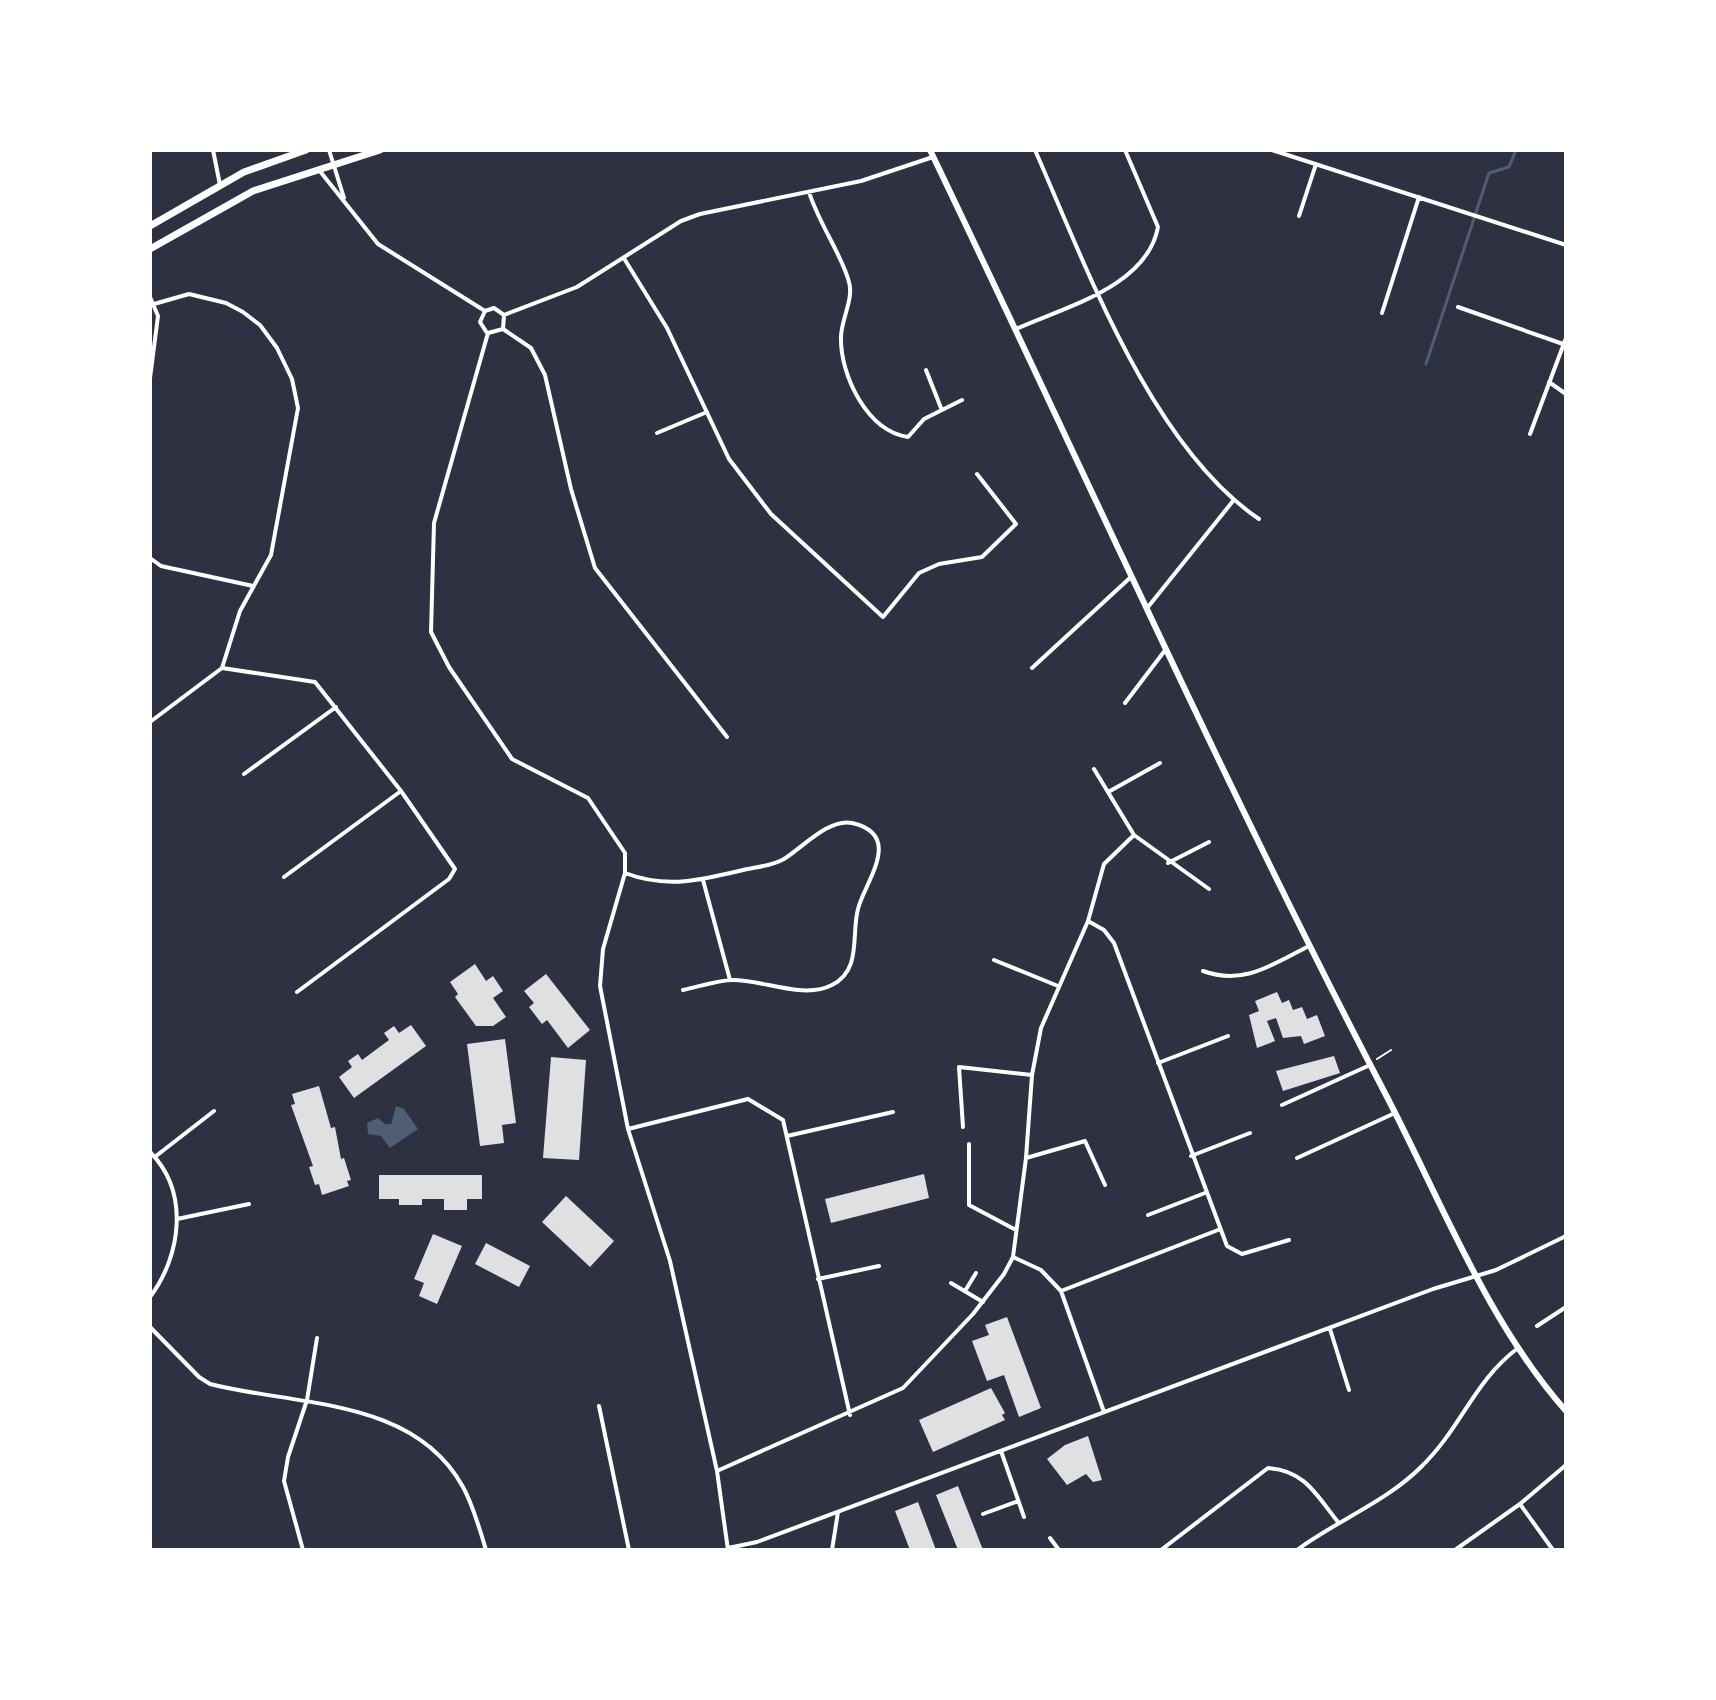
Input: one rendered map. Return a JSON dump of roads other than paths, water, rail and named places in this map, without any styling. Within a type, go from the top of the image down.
[{"type":"main road","points":[[150,226],[244,172],[306,150]]},
{"type":"main road","points":[[150,249],[253,191],[380,150]]},
{"type":"main road","points":[[932,153],[1309,946],[1477,1275],[1519,1348],[1566,1411]]},
{"type":"street","points":[[213,150],[220,185]]},
{"type":"street","points":[[329,150],[345,201]]},
{"type":"street","points":[[1035,150],[1098,292],[1145,387],[1233,501],[1259,519]]},
{"type":"street","points":[[1016,329],[1098,292],[1136,268],[1154,242],[1158,227],[1125,150]]},
{"type":"street","points":[[1272,150],[1566,245]]},
{"type":"street","points":[[504,315],[577,287],[625,260],[681,221],[700,214],[882,176],[932,153]]},
{"type":"street","points":[[1299,216],[1316,164]]},
{"type":"street","points":[[317,168],[378,244],[485,311]]},
{"type":"street","points":[[809,192],[818,220],[849,283],[840,336],[843,364],[870,416],[891,432],[908,437],[924,419],[962,400]]},
{"type":"street","points":[[1382,313],[1419,196]]},
{"type":"street","points":[[625,260],[667,328],[729,459],[771,514],[883,617],[919,573],[939,564],[982,557],[1016,524],[977,474]]},
{"type":"street","points":[[150,722],[222,668],[240,611],[267,563],[274,543],[298,408],[292,379],[277,348],[260,325],[243,312],[226,303],[189,294],[154,304]]},
{"type":"street","points":[[150,297],[157,327],[150,378]]},
{"type":"street","points":[[1458,307],[1563,344]]},
{"type":"street","points":[[488,333],[480,322],[485,311],[494,308],[504,315]]},
{"type":"street","points":[[503,329],[504,315]]},
{"type":"street","points":[[488,333],[503,329],[531,348],[545,375],[571,489],[595,568],[727,737]]},
{"type":"street","points":[[488,333],[434,523],[431,632],[449,667],[512,759],[568,785],[594,805],[625,853],[625,873],[603,949],[600,986],[628,1129],[670,1261],[717,1471],[728,1549],[757,1542],[1496,1270],[1566,1236]]},
{"type":"street","points":[[1530,434],[1566,338]]},
{"type":"street","points":[[926,370],[941,408]]},
{"type":"street","points":[[1549,382],[1566,394]]},
{"type":"street","points":[[657,433],[707,412]]},
{"type":"street","points":[[1148,607],[1233,501]]},
{"type":"street","points":[[150,558],[161,566],[253,586]]},
{"type":"street","points":[[1032,668],[1132,576]]},
{"type":"street","points":[[1125,703],[1167,647]]},
{"type":"street","points":[[222,668],[315,682],[401,791],[452,865],[453,876],[297,992]]},
{"type":"street","points":[[244,774],[336,707]]},
{"type":"street","points":[[1110,791],[1160,763]]},
{"type":"street","points":[[1094,769],[1134,835],[1168,863],[1209,889]]},
{"type":"street","points":[[284,877],[401,791]]},
{"type":"street","points":[[625,873],[662,884],[703,880],[782,861],[830,828],[846,823],[866,830],[879,851],[876,871],[857,911],[851,964],[841,979],[814,990],[730,980],[683,990]]},
{"type":"street","points":[[717,1471],[850,1415],[903,1388],[983,1302],[1013,1257],[1026,1158],[1032,1075],[1041,1028],[1088,921],[1104,864],[1134,835]]},
{"type":"street","points":[[1168,863],[1209,842]]},
{"type":"street","points":[[703,880],[730,980]]},
{"type":"street","points":[[1088,921],[1104,930],[1114,943],[1218,1230],[1236,1254],[1289,1240]]},
{"type":"street","points":[[1203,971],[1221,978],[1253,975],[1309,946]]},
{"type":"street","points":[[994,960],[1058,986]]},
{"type":"street","points":[[1158,1063],[1228,1036]]},
{"type":"street","points":[[1282,1105],[1370,1065]]},
{"type":"street","points":[[963,1127],[959,1067],[1032,1075]]},
{"type":"street","points":[[628,1129],[748,1099],[780,1117],[787,1136],[850,1415]]},
{"type":"street","points":[[155,1157],[214,1111]]},
{"type":"street","points":[[787,1136],[893,1112]]},
{"type":"street","points":[[1297,1158],[1395,1113]]},
{"type":"street","points":[[1191,1156],[1250,1133]]},
{"type":"street","points":[[1026,1158],[1085,1141],[1105,1185]]},
{"type":"street","points":[[969,1144],[969,1205],[1016,1230]]},
{"type":"street","points":[[150,1152],[169,1184],[177,1219],[175,1247],[168,1269],[150,1297]]},
{"type":"street","points":[[1148,1215],[1205,1193]]},
{"type":"street","points":[[177,1219],[249,1204]]},
{"type":"street","points":[[1061,1291],[1218,1230]]},
{"type":"street","points":[[1013,1257],[1041,1270],[1061,1291],[1104,1412]]},
{"type":"street","points":[[818,1279],[879,1266]]},
{"type":"street","points":[[965,1291],[976,1273]]},
{"type":"street","points":[[951,1283],[983,1302]]},
{"type":"street","points":[[1537,1326],[1566,1307]]},
{"type":"street","points":[[150,1327],[199,1377],[210,1384],[307,1400],[368,1414],[393,1425],[446,1462],[463,1487],[486,1550]]},
{"type":"street","points":[[1330,1329],[1349,1390]]},
{"type":"street","points":[[303,1550],[284,1481],[288,1457],[307,1400],[317,1338]]},
{"type":"street","points":[[1297,1550],[1418,1470],[1462,1420],[1483,1380],[1519,1348]]},
{"type":"street","points":[[599,1406],[629,1550]]},
{"type":"street","points":[[1001,1451],[1024,1517]]},
{"type":"street","points":[[1455,1550],[1520,1504],[1566,1465]]},
{"type":"street","points":[[1161,1550],[1268,1468],[1287,1469],[1310,1484],[1338,1522]]},
{"type":"street","points":[[983,1514],[1018,1501]]},
{"type":"street","points":[[1520,1504],[1553,1550]]},
{"type":"street","points":[[832,1550],[838,1512]]},
{"type":"street","points":[[1050,1538],[1059,1550]]},
{"type":"water","points":[[396,1106],[404,1109],[418,1129],[390,1148],[381,1136],[368,1134],[367,1123],[378,1118],[385,1124],[391,1124]]},
{"type":"waterway","points":[[1426,364],[1489,173],[1509,167],[1516,150]]}]
